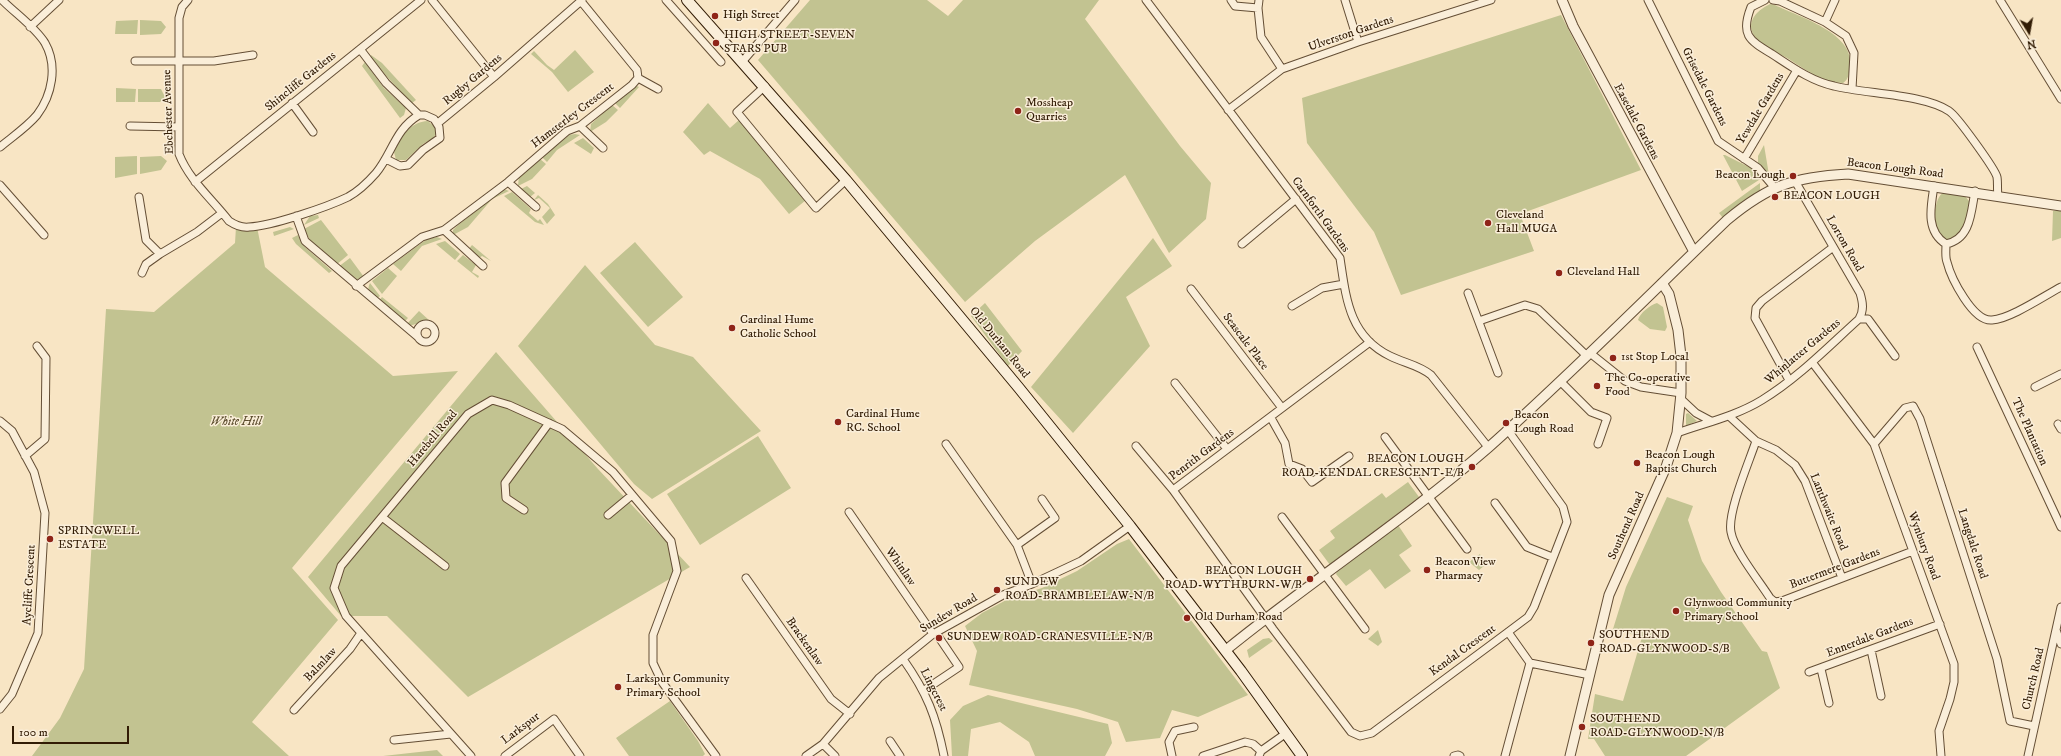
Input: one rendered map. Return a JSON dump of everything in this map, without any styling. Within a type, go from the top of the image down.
[{"type":"main road","name":"Old Durham Road","points":[[688,0],[846,180],[954,309],[1130,526],[1226,650],[1302,756]]},
{"type":"street","points":[[0,147],[36,116],[50,88],[52,72],[49,52],[41,38],[2,0]]},
{"type":"street","points":[[30,27],[59,0]]},
{"type":"street","name":"Shincliffe Gardens","points":[[195,182],[421,0]]},
{"type":"street","points":[[432,0],[494,77]]},
{"type":"street","points":[[581,0],[637,70],[638,78],[658,89]]},
{"type":"street","name":"Rugby Gardens","points":[[438,123],[494,77],[581,0]]},
{"type":"street","points":[[666,0],[721,62]]},
{"type":"street","points":[[742,62],[795,0]]},
{"type":"street","name":"Carnforth Gardens","points":[[1146,0],[1340,258],[1351,316],[1370,342],[1378,350],[1424,369],[1431,375],[1488,447]]},
{"type":"street","points":[[1231,0],[1236,6],[1259,4],[1261,38],[1282,69]]},
{"type":"street","points":[[1345,0],[1358,42]]},
{"type":"street","name":"Ulverston Gardens","points":[[1228,110],[1282,69],[1358,42],[1492,0]]},
{"type":"street","name":"Easedale Gardens","points":[[1562,0],[1573,26],[1694,252]]},
{"type":"street","name":"Grisedale Gardens","points":[[1648,0],[1718,141],[1758,168],[1774,187]]},
{"type":"street","points":[[1765,0],[1751,7],[1745,22],[1747,33],[1754,43],[1797,70],[1820,82],[1935,104],[1949,111],[1958,119],[1997,177],[1998,196]]},
{"type":"street","points":[[1773,0],[1825,22],[1846,36],[1854,53],[1852,89]]},
{"type":"street","points":[[1825,22],[1835,0]]},
{"type":"street","points":[[2000,0],[2061,99]]},
{"type":"street","name":"Ebchester Avenue","points":[[185,1],[178,18],[179,154],[184,167],[229,221],[241,226],[258,226],[296,216]]},
{"type":"street","points":[[360,49],[386,84],[419,115]]},
{"type":"street","points":[[136,61],[214,61],[253,55]]},
{"type":"street","name":"Yewdale Gardens","points":[[1744,159],[1797,70]]},
{"type":"street","name":"Hamsterley Crescent","points":[[356,286],[422,237],[444,230],[508,182],[567,132],[580,126],[632,85],[638,78]]},
{"type":"street","points":[[765,86],[737,112],[816,208],[846,180]]},
{"type":"street","points":[[292,103],[313,132]]},
{"type":"street","points":[[386,159],[400,166],[408,165],[423,150],[440,138],[441,131],[438,123],[430,116],[419,115],[409,121],[401,130],[386,159],[375,174],[349,196],[296,216],[305,241],[356,286],[418,336]]},
{"type":"street","points":[[130,126],[179,127]]},
{"type":"street","points":[[580,126],[603,148]]},
{"type":"street","name":"Beacon Lough Road","points":[[1226,650],[1265,618],[1398,520],[1488,447],[1588,355],[1694,252],[1746,204],[1774,187],[1795,181],[1848,174],[1974,191],[2061,206]]},
{"type":"street","name":"Lorton Road","points":[[1795,181],[1832,248],[1860,293],[1863,304],[1862,313],[1859,319]]},
{"type":"street","points":[[508,182],[536,207]]},
{"type":"street","points":[[0,184],[44,235]]},
{"type":"street","points":[[1934,186],[1930,221],[1936,235],[1946,244],[1947,262],[1964,297],[1979,316],[1991,321],[2005,317],[2061,287]]},
{"type":"street","points":[[1946,244],[1957,240],[1966,229],[1974,191]]},
{"type":"street","points":[[139,196],[146,240],[160,254]]},
{"type":"street","points":[[1242,244],[1296,199]]},
{"type":"street","points":[[142,273],[146,264],[197,232],[222,213]]},
{"type":"street","points":[[444,230],[483,266]]},
{"type":"street","points":[[1789,380],[1755,318],[1756,308],[1762,301],[1832,248]]},
{"type":"street","name":"Southend Road","points":[[1570,756],[1609,595],[1666,467],[1677,433],[1681,396],[1681,356],[1678,330],[1669,294],[1662,283]]},
{"type":"street","points":[[1292,306],[1322,288],[1344,284]]},
{"type":"street","name":"Seascale Place","points":[[1191,289],[1282,408]]},
{"type":"street","points":[[1468,293],[1498,374]]},
{"type":"street","points":[[1479,321],[1525,305],[1532,306],[1538,309],[1588,355],[1625,381],[1641,387],[1681,396],[1696,413],[1710,421]]},
{"type":"street","name":"Whinlatter Gardens","points":[[1677,433],[1729,416],[1762,400],[1812,362],[1859,319],[1868,319],[1895,356]]},
{"type":"street","name":"Penrith Gardens","points":[[1265,618],[1175,496],[1173,490],[1227,449],[1272,418],[1282,408],[1370,342]]},
{"type":"street","points":[[25,456],[45,439],[46,358],[36,346]]},
{"type":"street","name":"The Plantation","points":[[1977,347],[2020,436],[2061,527]]},
{"type":"street","name":"Wynbury Road","points":[[1812,362],[1874,444],[1954,664],[1954,682],[1950,699],[1938,731],[1941,756]]},
{"type":"street","points":[[2035,387],[2061,374]]},
{"type":"street","points":[[1560,381],[1591,412],[1607,418],[1598,444]]},
{"type":"street","points":[[1175,383],[1227,449]]},
{"type":"street","name":"Harebell Road","points":[[471,756],[346,616],[334,588],[341,566],[468,414],[492,400],[509,405],[562,429],[613,472],[671,541],[677,571],[653,635],[653,663],[662,682],[716,756]]},
{"type":"street","name":"Langdale Road","points":[[1874,444],[1906,408],[1913,406],[1920,419],[1997,659],[2010,721],[2034,726]]},
{"type":"street","name":"Lanthwaite Road","points":[[1729,416],[1756,441],[1776,450],[1795,465],[1805,481],[1842,578]]},
{"type":"street","points":[[1272,418],[1285,443],[1289,464],[1302,469],[1312,482],[1349,456]]},
{"type":"street","name":"Aycliffe Crescent","points":[[0,421],[12,431],[34,472],[45,513],[38,633],[12,694],[0,709]]},
{"type":"street","points":[[524,510],[506,498],[505,483],[549,423]]},
{"type":"street","name":"Kendal Crescent","points":[[1265,618],[1351,732],[1360,736],[1372,733],[1528,617],[1534,607],[1552,557],[1567,522],[1564,506],[1507,429]]},
{"type":"street","points":[[1385,437],[1467,549]]},
{"type":"street","name":"Buttermere Gardens","points":[[1756,441],[1732,516],[1731,532],[1734,543],[1770,598],[1775,602],[1782,601],[1913,551]]},
{"type":"street","points":[[946,444],[1017,545],[1032,584]]},
{"type":"street","points":[[1136,446],[1173,490]]},
{"type":"street","points":[[608,515],[632,495]]},
{"type":"street","points":[[1017,545],[1055,518],[1042,499]]},
{"type":"street","points":[[1495,503],[1527,547],[1552,557]]},
{"type":"street","name":"Whinlaw","points":[[849,512],[959,667],[923,690]]},
{"type":"street","points":[[1282,516],[1365,629]]},
{"type":"street","points":[[382,517],[445,566]]},
{"type":"street","name":"Sundew Road","points":[[806,756],[823,744],[879,678],[935,633],[1003,594],[1032,584],[1080,561],[1130,526]]},
{"type":"street","name":"Brackenlaw","points":[[746,578],[831,699],[850,714]]},
{"type":"street","name":"Church Road","points":[[2028,756],[2061,607]]},
{"type":"street","name":"Ennerdale Gardens","points":[[1808,672],[1821,669],[1940,624]]},
{"type":"street","points":[[2056,629],[2061,644]]},
{"type":"street","points":[[1508,632],[1530,663],[1590,675]]},
{"type":"street","name":"Balmlaw","points":[[294,710],[350,649],[361,633]]},
{"type":"street","points":[[1871,650],[1881,696]]},
{"type":"street","name":"Lingcrest","points":[[903,659],[923,690],[938,724],[944,756]]},
{"type":"street","points":[[1505,756],[1530,663]]},
{"type":"street","points":[[1821,669],[1830,703]]},
{"type":"street","name":"Larkspur","points":[[505,756],[554,719],[580,756]]},
{"type":"street","points":[[1172,756],[1169,742],[1176,731],[1194,727]]},
{"type":"street","points":[[394,740],[451,734]]},
{"type":"street","points":[[1203,756],[1245,742],[1253,744],[1260,754],[1285,734]]},
{"type":"street","points":[[890,741],[900,756]]},
{"type":"street","points":[[823,744],[835,756]]},
{"type":"street","points":[[1454,756],[1458,754],[1460,756]]},
{"type":"green space","points":[[810,0],[927,0],[948,16],[963,0],[1099,0],[1085,19],[1180,146],[1211,183],[1206,219],[1169,253],[1125,175],[1035,241],[965,302],[758,60]]},
{"type":"green space","points":[[1770,4],[1811,21],[1835,35],[1844,44],[1849,54],[1850,66],[1848,76],[1843,83],[1828,81],[1807,71],[1768,48],[1758,40],[1751,29],[1751,24],[1760,10]]},
{"type":"green space","points":[[1561,15],[1641,170],[1520,214],[1534,251],[1401,295],[1374,232],[1307,143],[1302,98]]},
{"type":"green space","points":[[138,20],[137,34],[115,34],[116,21]]},
{"type":"green space","points":[[140,20],[161,21],[166,27],[161,34],[140,35]]},
{"type":"green space","points":[[575,50],[594,72],[568,92],[552,72],[531,54],[534,51],[554,70]]},
{"type":"green space","points":[[371,55],[382,63],[416,100],[412,103],[400,91],[370,58]]},
{"type":"green space","points":[[365,62],[384,88],[406,108],[404,115],[400,118],[362,66]]},
{"type":"green space","points":[[637,86],[639,87],[620,108],[615,103]]},
{"type":"green space","points":[[116,88],[136,89],[135,102],[116,102]]},
{"type":"green space","points":[[138,89],[161,89],[165,97],[160,102],[138,102]]},
{"type":"green space","points":[[708,103],[730,128],[739,120],[806,200],[789,214],[760,179],[710,151],[704,155],[683,132]]},
{"type":"green space","points":[[612,105],[618,110],[606,122],[590,132],[591,124]]},
{"type":"green space","points":[[428,121],[436,128],[436,134],[433,138],[423,144],[406,160],[396,160],[394,152],[403,135],[416,124]]},
{"type":"green space","points":[[569,135],[580,135],[557,150],[547,162],[542,157]]},
{"type":"green space","points":[[583,138],[594,148],[591,154],[574,143]]},
{"type":"green space","points":[[1764,145],[1769,175],[1758,165],[1758,156]]},
{"type":"green space","points":[[1723,155],[1755,170],[1762,178],[1742,191]]},
{"type":"green space","points":[[137,156],[137,174],[115,178],[115,157]]},
{"type":"green space","points":[[161,156],[167,161],[161,170],[140,174],[140,157]]},
{"type":"green space","points":[[540,159],[546,164],[532,179],[518,186],[519,176]]},
{"type":"green space","points":[[1760,183],[1760,191],[1723,218],[1719,213]]},
{"type":"green space","points":[[527,186],[535,193],[530,197],[521,189]]},
{"type":"green space","points":[[504,189],[509,191],[492,199],[468,227],[453,235],[453,230],[458,225]]},
{"type":"green space","points":[[512,192],[531,209],[529,213],[538,221],[540,219],[544,225],[535,222],[504,196]]},
{"type":"green space","points":[[1944,192],[1964,195],[1969,201],[1968,213],[1963,228],[1954,238],[1948,239],[1942,237],[1938,233],[1935,221],[1936,207],[1940,195]]},
{"type":"green space","points":[[538,195],[548,204],[555,215],[547,224],[542,217],[550,208],[539,198],[534,200]]},
{"type":"green space","points":[[2053,211],[2061,211],[2061,238],[2052,241]]},
{"type":"green space","points":[[318,215],[319,218],[304,225],[310,216]]},
{"type":"green space","points":[[321,220],[348,255],[336,265],[310,240],[304,229]]},
{"type":"green space","name":"White Hill","points":[[236,227],[257,227],[265,267],[393,376],[458,371],[292,568],[338,620],[252,722],[289,756],[32,756],[60,718],[84,669],[106,309],[154,312],[235,243]]},
{"type":"green space","points":[[290,227],[294,229],[274,236],[273,232]]},
{"type":"green space","points":[[298,235],[305,247],[332,271],[329,273],[296,244],[292,238]]},
{"type":"green space","points":[[437,237],[442,239],[422,246],[401,271],[393,264],[427,239]]},
{"type":"green space","points":[[1153,238],[1172,266],[1126,297],[1150,346],[1073,433],[1031,387]]},
{"type":"green space","points":[[445,241],[460,254],[455,260],[436,244]]},
{"type":"green space","points":[[635,242],[683,297],[648,327],[600,273]]},
{"type":"green space","points":[[472,245],[491,261],[482,256],[479,258],[468,250]]},
{"type":"green space","points":[[463,255],[476,265],[472,272],[479,276],[478,278],[457,261]]},
{"type":"green space","points":[[350,258],[364,277],[355,280],[338,267]]},
{"type":"green space","points":[[585,265],[655,345],[693,357],[761,431],[652,499],[634,484],[518,346]]},
{"type":"green space","points":[[388,268],[397,276],[382,294],[372,281]]},
{"type":"green space","points":[[370,283],[380,296],[376,299],[369,292],[368,288]]},
{"type":"green space","points":[[382,297],[408,318],[403,323],[378,302]]},
{"type":"green space","points":[[985,303],[1022,351],[1008,366],[971,316]]},
{"type":"green space","points":[[1657,303],[1663,307],[1667,327],[1665,331],[1650,329],[1638,320],[1646,310]]},
{"type":"green space","points":[[419,311],[430,321],[406,325]]},
{"type":"green space","points":[[496,352],[598,469],[690,567],[468,697],[387,616],[341,616],[308,577]]},
{"type":"green space","points":[[1688,413],[1697,421],[1686,426],[1686,414]]},
{"type":"green space","points":[[758,436],[791,488],[700,545],[667,494]]},
{"type":"green space","points":[[1408,482],[1419,497],[1330,565],[1319,550],[1335,538],[1330,531],[1382,493],[1386,498]]},
{"type":"green space","name":"Glynwood Community Primary School","points":[[1667,497],[1693,506],[1688,520],[1702,561],[1721,592],[1762,651],[1767,652],[1780,688],[1686,756],[1605,756],[1594,739],[1588,739],[1595,694],[1623,701],[1642,637],[1613,629],[1626,587]]},
{"type":"green space","points":[[1398,525],[1412,546],[1399,555],[1411,571],[1385,589],[1370,569],[1346,586],[1336,574],[1337,572]]},
{"type":"green space","points":[[1129,539],[1248,695],[1198,717],[1172,710],[1160,738],[1126,742],[1118,722],[1077,709],[969,685],[977,651],[965,626],[982,613],[1010,598],[1042,588],[1077,571],[1117,544]]},
{"type":"green space","points":[[1480,554],[1484,566],[1479,570],[1469,562]]},
{"type":"green space","points":[[1378,630],[1382,642],[1378,646],[1368,639]]},
{"type":"green space","points":[[1269,638],[1273,641],[1249,658],[1247,650],[1263,639]]},
{"type":"green space","points":[[988,695],[1108,724],[1112,743],[1105,756],[1035,756],[1029,742],[1000,722],[971,729],[968,756],[952,756],[950,720],[963,706]]},
{"type":"green space","points":[[670,701],[698,741],[705,754],[703,756],[629,756],[616,738]]},
{"type":"green space","points":[[437,750],[443,756],[383,756]]},
{"type":"place","name":"High Street","points":[[715,16]]},
{"type":"place","name":"HIGH STREET-SEVEN STARS PUB","points":[[716,43]]},
{"type":"place","name":"Mossheap Quarries","points":[[1018,111]]},
{"type":"place","name":"Beacon Lough","points":[[1793,176]]},
{"type":"place","name":"BEACON LOUGH","points":[[1775,197]]},
{"type":"place","name":"Cleveland Hall MUGA","points":[[1488,223]]},
{"type":"place","name":"Cleveland Hall","points":[[1559,273]]},
{"type":"place","name":"Cardinal Hume Catholic School","points":[[732,328]]},
{"type":"place","name":"1st Stop Local","points":[[1613,358]]},
{"type":"place","name":"The Co-operative Food","points":[[1597,386]]},
{"type":"place","name":"Cardinal Hume RC. School","points":[[838,422]]},
{"type":"place","name":"Beacon Lough Road","points":[[1506,423]]},
{"type":"place","name":"Beacon Lough Baptist Church","points":[[1637,463]]},
{"type":"place","name":"BEACON LOUGH ROAD-KENDAL CRESCENT-E/B","points":[[1472,467]]},
{"type":"place","name":"SPRINGWELL ESTATE","points":[[50,539]]},
{"type":"place","name":"Beacon View Pharmacy","points":[[1427,570]]},
{"type":"place","name":"BEACON LOUGH ROAD-WYTHBURN-W/B","points":[[1310,579]]},
{"type":"place","name":"SUNDEW ROAD-BRAMBLELAW-N/B","points":[[997,590]]},
{"type":"place","name":"Glynwood Community Primary School","points":[[1676,611]]},
{"type":"place","name":"Old Durham Road","points":[[1187,618]]},
{"type":"place","name":"SUNDEW ROAD-CRANESVILLE-N/B","points":[[939,638]]},
{"type":"place","name":"SOUTHEND ROAD-GLYNWOOD-S/B","points":[[1591,643]]},
{"type":"place","name":"Larkspur Community Primary School","points":[[618,687]]},
{"type":"place","name":"SOUTHEND ROAD-GLYNWOOD-N/B","points":[[1582,727]]}]
